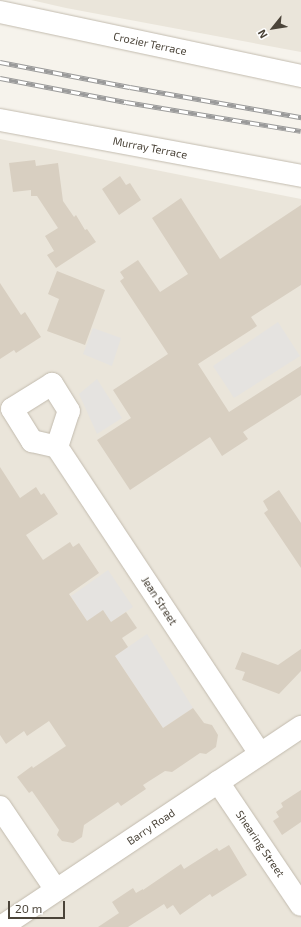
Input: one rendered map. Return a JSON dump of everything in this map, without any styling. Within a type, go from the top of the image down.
[{"type":"street","points":[[0,7],[2,0]]},
{"type":"street","name":"Crozier Terrace","points":[[0,12],[301,76]]},
{"type":"street","name":"Murray Terrace","points":[[0,120],[301,176]]},
{"type":"street","name":"Jean Street","points":[[57,447],[260,754]]},
{"type":"street","name":"Barry Road","points":[[1,927],[301,727]]},
{"type":"street","name":"Shearing Street","points":[[218,782],[301,905]]},
{"type":"street","points":[[0,807],[56,890]]},
{"type":"shaded area","points":[[31,0],[301,0],[301,52],[66,8]]},
{"type":"shaded area","points":[[0,139],[301,199],[301,927],[0,927]]},
{"type":"shaded area","points":[[278,322],[300,356],[234,398],[213,366]]},
{"type":"shaded area","points":[[93,328],[121,338],[112,366],[83,354]]},
{"type":"shaded area","points":[[97,379],[122,418],[97,434],[79,394]]},
{"type":"shaded area","points":[[108,570],[133,607],[111,622],[87,621],[71,596]]},
{"type":"shaded area","points":[[147,634],[193,708],[163,728],[115,656]]},
{"type":"building","points":[[35,160],[36,166],[58,163],[63,201],[74,217],[76,215],[85,230],[87,229],[96,242],[56,268],[47,255],[54,251],[45,236],[58,228],[37,196],[31,196],[31,190],[13,192],[9,163]]},
{"type":"building","points":[[120,176],[126,185],[130,183],[141,200],[119,215],[102,189]]},
{"type":"building","points":[[181,198],[220,259],[301,205],[301,285],[251,317],[257,326],[198,364],[229,412],[301,366],[301,395],[243,432],[248,439],[222,456],[210,437],[130,490],[97,440],[131,418],[113,390],[168,354],[120,281],[124,278],[120,272],[138,260],[160,292],[188,274],[152,218]]},
{"type":"building","points":[[57,271],[105,290],[85,345],[47,331],[59,299],[48,294]]},
{"type":"building","points":[[0,283],[21,315],[25,312],[41,337],[16,353],[14,350],[0,359]]},
{"type":"building","points":[[0,467],[20,498],[36,487],[41,495],[44,493],[58,514],[26,535],[43,560],[70,542],[73,547],[79,543],[99,573],[69,594],[87,621],[103,610],[111,622],[126,612],[137,628],[122,638],[128,647],[115,656],[163,728],[193,708],[204,723],[212,725],[218,735],[216,747],[206,754],[200,753],[172,772],[165,771],[143,785],[146,789],[121,806],[118,802],[84,825],[82,837],[73,843],[62,841],[57,835],[59,830],[32,791],[29,793],[17,777],[32,766],[33,768],[66,746],[49,721],[27,736],[24,731],[6,744],[0,735]]},
{"type":"building","points":[[279,490],[301,523],[301,568],[264,513],[268,510],[263,501]]},
{"type":"building","points":[[301,649],[301,671],[279,694],[242,680],[245,672],[235,669],[242,652],[278,665]]},
{"type":"building","points":[[301,790],[301,822],[282,835],[273,821],[279,817],[276,812],[283,807],[281,803]]},
{"type":"building","points":[[229,845],[247,875],[212,897],[210,894],[180,915],[173,905],[167,909],[164,904],[128,927],[98,927],[119,913],[112,902],[133,888],[136,893],[143,890],[181,864],[184,869],[217,848],[219,851]]},
{"type":"railway","points":[[0,62],[130,87],[301,117]]},
{"type":"railway","points":[[0,78],[126,102],[301,131]]}]
